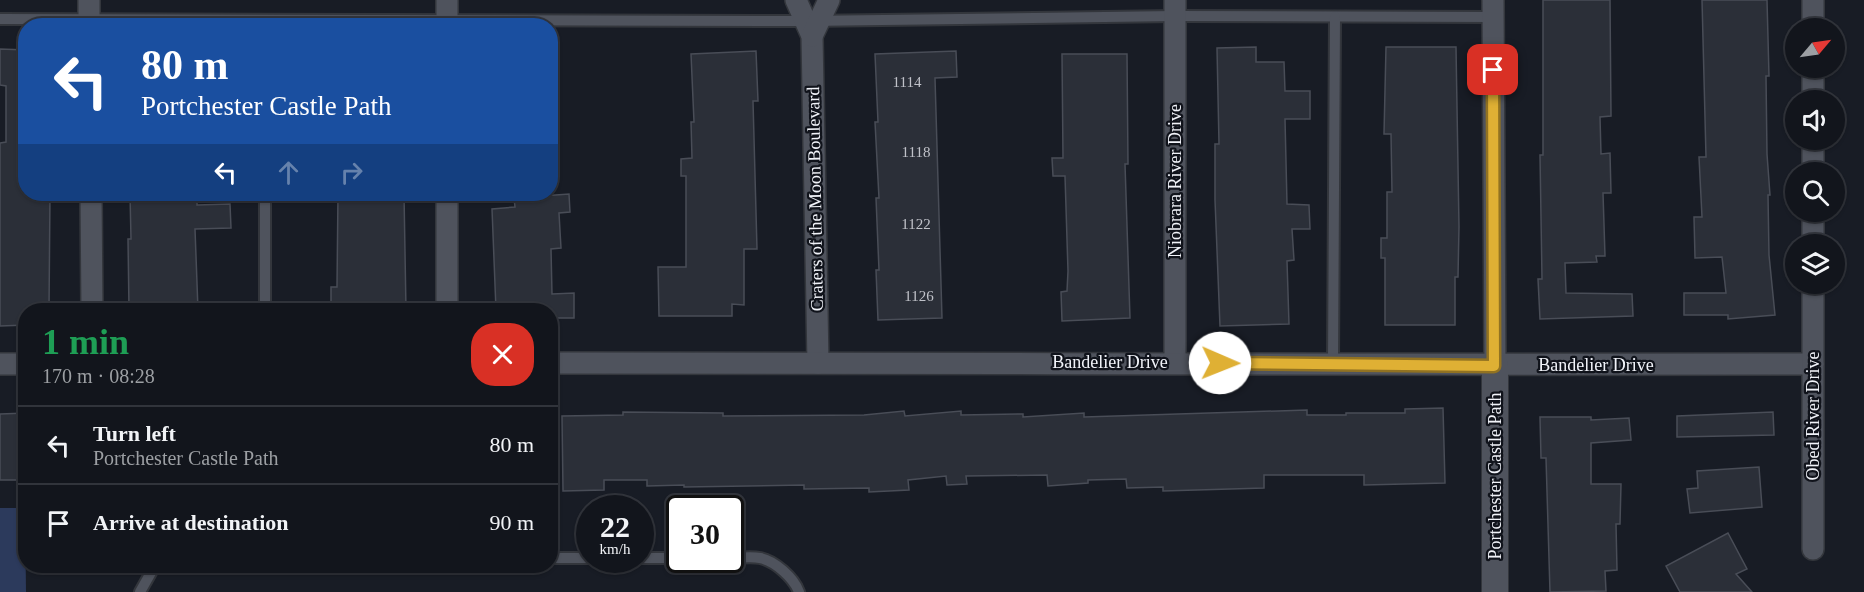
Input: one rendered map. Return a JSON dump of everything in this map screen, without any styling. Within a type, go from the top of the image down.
[{"type":"street","name":"Craters of the Moon Boulevard","points":[[796,0],[812,25],[818,363]]},
{"type":"street","name":"Craters of the Moon Boulevard","points":[[812,25],[829,0]]},
{"type":"street","points":[[1813,0],[1813,18]]},
{"type":"street","name":"Niobrara River Drive","points":[[1175,8],[1175,362]]},
{"type":"street","name":"Portchester Castle Path","points":[[1493,8],[1495,592]]},
{"type":"street","points":[[91,201],[92,303]]},
{"type":"street","points":[[447,201],[447,303]]},
{"type":"street","name":"Obed River Drive","points":[[1813,294],[1813,549]]},
{"type":"street","name":"Bandelier Drive","points":[[558,363],[1175,362],[1494,366],[1813,364]]},
{"type":"street","points":[[0,364],[18,364]]},
{"type":"lane","points":[[558,18],[812,25],[1175,8],[1335,16],[1493,8]]},
{"type":"lane","points":[[22,18],[89,15],[165,18]]},
{"type":"lane","points":[[369,18],[447,15],[556,18]]},
{"type":"lane","points":[[1333,364],[1335,16]]},
{"type":"lane","points":[[0,19],[18,18]]},
{"type":"lane","points":[[265,201],[265,303]]},
{"type":"lane","points":[[558,558],[576,558]]},
{"type":"lane","points":[[744,558],[761,558],[777,566],[797,585],[800,592]]},
{"type":"lane","points":[[140,592],[151,573]]},
{"type":"shaded area","points":[[0,508],[18,508],[18,573],[26,573],[26,592],[0,592]]},
{"type":"building","points":[[1543,0],[1610,0],[1611,116],[1600,117],[1601,154],[1610,153],[1611,193],[1603,193],[1605,256],[1596,256],[1597,262],[1565,263],[1566,293],[1632,294],[1633,316],[1540,319],[1538,279],[1542,279],[1540,155],[1543,155]]},
{"type":"building","points":[[1702,0],[1767,0],[1769,255],[1775,315],[1728,319],[1728,315],[1684,315],[1684,293],[1726,293],[1722,257],[1695,258],[1694,217],[1702,217],[1699,157],[1706,157]]},
{"type":"building","points":[[1256,47],[1256,62],[1284,62],[1285,91],[1310,91],[1310,119],[1285,119],[1287,204],[1309,205],[1310,229],[1292,229],[1294,260],[1287,261],[1289,324],[1220,326],[1215,200],[1215,144],[1219,144],[1217,48]]},
{"type":"building","points":[[1386,47],[1456,47],[1459,227],[1458,277],[1455,277],[1455,325],[1385,325],[1385,258],[1381,258],[1381,238],[1387,238],[1387,192],[1392,192],[1391,134],[1384,134]]},
{"type":"building","points":[[0,49],[18,50],[18,201],[50,201],[49,303],[18,303],[18,325],[0,326],[0,143],[6,142],[6,86],[0,85]]},
{"type":"building","points":[[756,51],[758,101],[753,101],[757,249],[744,249],[744,305],[732,304],[732,316],[659,316],[658,267],[686,267],[686,176],[681,176],[681,159],[692,158],[691,122],[694,122],[691,54]]},
{"type":"building","points":[[956,51],[957,77],[935,78],[942,318],[878,320],[876,270],[879,270],[876,198],[879,198],[875,122],[878,122],[875,54]]},
{"type":"building","points":[[1062,54],[1127,54],[1128,164],[1125,164],[1130,318],[1062,321],[1061,292],[1067,291],[1068,271],[1065,176],[1053,176],[1052,158],[1063,158]]},
{"type":"building","points":[[569,194],[570,212],[559,213],[561,248],[551,249],[552,294],[574,293],[574,318],[558,318],[558,303],[496,303],[492,209],[515,207],[514,201],[558,201],[558,195]]},
{"type":"building","points":[[130,201],[197,201],[197,205],[230,204],[231,228],[195,229],[198,303],[129,303],[128,239],[131,239]]},
{"type":"building","points":[[338,201],[404,201],[406,303],[331,303],[331,287],[337,287]]},
{"type":"building","points":[[1443,408],[1445,483],[1364,485],[1364,475],[1264,475],[1264,488],[1163,491],[1163,487],[1127,488],[1126,479],[1088,480],[1088,483],[1048,486],[1047,475],[966,476],[967,484],[947,485],[946,476],[908,480],[909,490],[869,492],[869,488],[804,489],[804,485],[647,486],[647,480],[604,480],[604,490],[563,491],[562,416],[623,415],[623,412],[723,413],[723,416],[864,415],[904,411],[905,416],[961,411],[961,415],[1023,414],[1023,417],[1084,413],[1084,417],[1307,410],[1307,415],[1346,415],[1346,413],[1405,413],[1405,409]]},
{"type":"building","points":[[1773,412],[1774,435],[1677,437],[1677,416]]},
{"type":"building","points":[[18,413],[18,480],[0,480],[0,414]]},
{"type":"building","points":[[1540,417],[1591,417],[1591,420],[1629,418],[1631,440],[1591,443],[1591,484],[1621,484],[1620,524],[1616,524],[1617,570],[1605,571],[1606,591],[1550,592],[1546,458],[1541,458]]},
{"type":"building","points":[[1759,467],[1762,507],[1690,513],[1687,489],[1698,488],[1697,471]]},
{"type":"building","points":[[1728,533],[1747,569],[1736,574],[1752,592],[1680,592],[1666,566]]},
{"type":"route","points":[[1220,363],[1494,366],[1493,70]]}]
